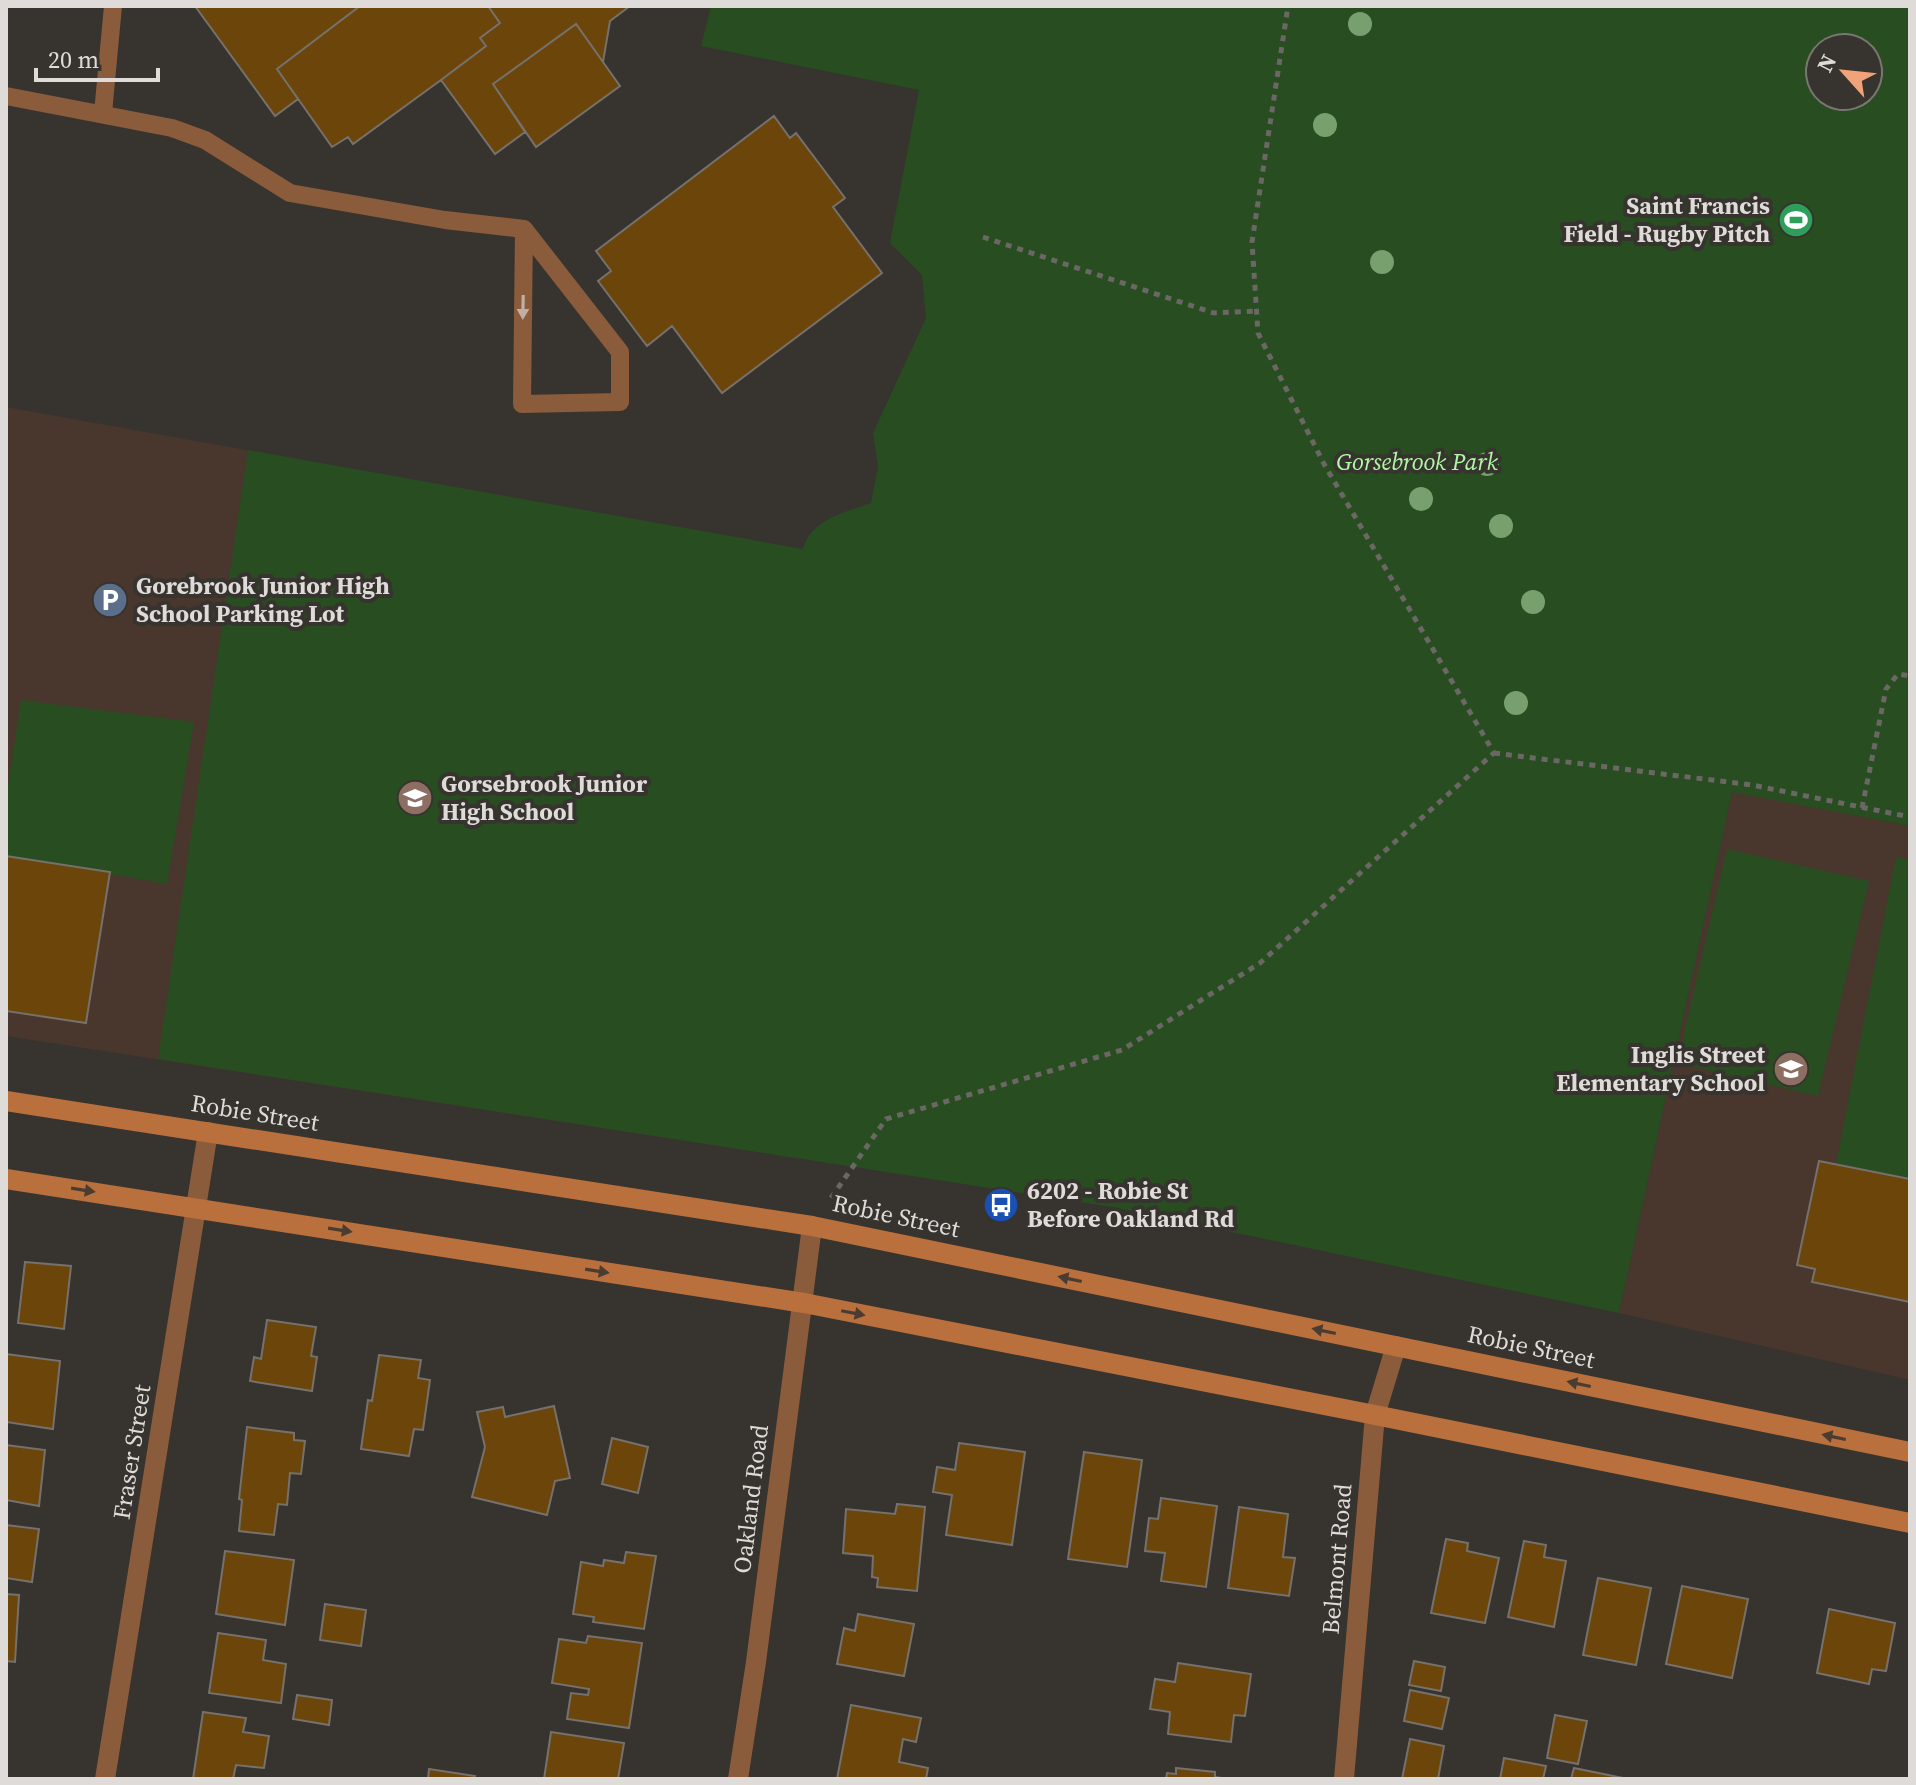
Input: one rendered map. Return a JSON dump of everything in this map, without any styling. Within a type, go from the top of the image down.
[{"type":"main road","name":"Robie Street","points":[[6,1101],[812,1226],[1910,1452]]},
{"type":"main road","points":[[6,1179],[804,1303],[1910,1523]]},
{"type":"street","name":"Fraser Street","points":[[105,1779],[208,1132]]},
{"type":"street","name":"Oakland Road","points":[[738,1779],[812,1226]]},
{"type":"street","name":"Belmont Road","points":[[1344,1779],[1375,1415],[1396,1346]]},
{"type":"lane","points":[[103,113],[113,6]]},
{"type":"lane","points":[[6,96],[172,128],[205,140],[290,193],[445,220],[524,229],[620,352],[620,402],[522,404],[524,229]]},
{"type":"path","points":[[1288,6],[1252,242],[1258,333],[1324,464],[1494,753]]},
{"type":"path","points":[[983,237],[1214,313],[1257,311]]},
{"type":"path","points":[[1862,808],[1886,689],[1898,674],[1910,676]]},
{"type":"path","points":[[812,1226],[886,1119],[1122,1050],[1260,963],[1494,753],[1752,785],[1910,817]]},
{"type":"shaded area","name":"Gorsebrook Junior High School","points":[[6,407],[861,560],[770,1154],[6,1036]]},
{"type":"shaded area","name":"Inglis Street Elementary School","points":[[1732,791],[1910,826],[1910,1380],[1619,1313]]},
{"type":"green space","name":"Gorsebrook Park","points":[[711,6],[1910,6],[1910,826],[1732,792],[1619,1313],[1112,1207],[158,1059],[248,450],[803,549],[807,539],[821,524],[871,503],[878,467],[873,433],[926,318],[922,275],[890,243],[919,90],[701,46]]},
{"type":"green space","points":[[21,700],[194,722],[167,884],[6,856],[6,800]]},
{"type":"green space","points":[[1727,849],[1869,881],[1818,1096],[1677,1063]]},
{"type":"green space","points":[[1896,857],[1910,860],[1910,1179],[1836,1164]]},
{"type":"building","points":[[195,6],[360,6],[277,69],[298,99],[275,116]]},
{"type":"building","points":[[360,6],[488,6],[500,23],[480,38],[486,46],[441,80],[353,144],[348,137],[332,147],[277,69]]},
{"type":"building","points":[[488,6],[630,6],[610,21],[603,62],[576,24],[493,84],[525,132],[495,154],[441,80],[486,46],[480,38],[500,23]]},
{"type":"building","points":[[576,24],[620,86],[536,147],[493,84]]},
{"type":"building","points":[[774,116],[790,138],[796,133],[845,198],[833,207],[882,273],[722,393],[672,326],[647,346],[598,281],[611,271],[596,251]]},
{"type":"building","points":[[6,856],[110,872],[86,1023],[6,1011]]},
{"type":"building","points":[[1819,1161],[1910,1179],[1910,1302],[1812,1282],[1815,1269],[1797,1265]]},
{"type":"building","points":[[25,1262],[71,1266],[64,1329],[18,1323]]},
{"type":"building","points":[[267,1320],[316,1327],[311,1356],[317,1357],[312,1391],[250,1381],[254,1357],[261,1359]]},
{"type":"building","points":[[6,1354],[60,1361],[53,1429],[6,1422]]},
{"type":"building","points":[[379,1355],[421,1360],[418,1378],[430,1380],[423,1430],[414,1429],[409,1456],[361,1449]]},
{"type":"building","points":[[554,1406],[570,1478],[555,1481],[547,1515],[472,1497],[485,1447],[477,1412],[503,1407],[505,1417]]},
{"type":"building","points":[[247,1427],[294,1433],[294,1440],[305,1441],[301,1474],[290,1473],[287,1505],[278,1504],[274,1535],[239,1531],[242,1500],[239,1499]]},
{"type":"building","points":[[612,1438],[648,1447],[638,1493],[602,1484]]},
{"type":"building","points":[[959,1443],[1025,1452],[1012,1545],[946,1535],[952,1495],[933,1492],[937,1467],[955,1470]]},
{"type":"building","points":[[6,1445],[45,1450],[39,1506],[6,1500]]},
{"type":"building","points":[[1084,1452],[1142,1460],[1127,1567],[1068,1559]]},
{"type":"building","points":[[1161,1498],[1217,1506],[1206,1587],[1161,1581],[1165,1553],[1145,1551],[1149,1518],[1158,1519]]},
{"type":"building","points":[[897,1504],[925,1507],[917,1591],[877,1587],[878,1578],[872,1577],[873,1556],[843,1553],[846,1509],[895,1514]]},
{"type":"building","points":[[1239,1507],[1288,1514],[1283,1557],[1295,1558],[1289,1596],[1228,1588]]},
{"type":"building","points":[[6,1525],[39,1529],[32,1582],[6,1578]]},
{"type":"building","points":[[1446,1539],[1468,1543],[1467,1551],[1499,1558],[1485,1623],[1431,1613]]},
{"type":"building","points":[[1524,1541],[1546,1545],[1544,1557],[1566,1561],[1554,1627],[1508,1617]]},
{"type":"building","points":[[225,1551],[294,1560],[285,1625],[216,1614]]},
{"type":"building","points":[[626,1552],[656,1556],[644,1629],[593,1622],[594,1617],[573,1614],[581,1562],[603,1566],[604,1560],[624,1563]]},
{"type":"building","points":[[1598,1578],[1651,1588],[1636,1665],[1583,1655]]},
{"type":"building","points":[[1682,1586],[1748,1599],[1732,1678],[1666,1664]]},
{"type":"building","points":[[6,1594],[19,1595],[15,1662],[6,1661]]},
{"type":"building","points":[[325,1604],[366,1610],[361,1646],[320,1640]]},
{"type":"building","points":[[1829,1609],[1895,1623],[1886,1671],[1872,1669],[1869,1684],[1817,1673]]},
{"type":"building","points":[[858,1614],[914,1624],[904,1676],[837,1664],[844,1628],[855,1631]]},
{"type":"building","points":[[218,1633],[266,1640],[263,1660],[286,1664],[281,1703],[209,1693]]},
{"type":"building","points":[[588,1636],[642,1643],[629,1728],[567,1719],[571,1693],[588,1695],[589,1689],[552,1683],[559,1639],[586,1643]]},
{"type":"building","points":[[1414,1661],[1445,1667],[1441,1691],[1409,1685]]},
{"type":"building","points":[[1178,1663],[1251,1674],[1245,1716],[1234,1715],[1231,1742],[1168,1734],[1170,1712],[1150,1709],[1155,1679],[1175,1682]]},
{"type":"building","points":[[1410,1690],[1449,1698],[1442,1729],[1404,1721]]},
{"type":"building","points":[[297,1695],[332,1700],[329,1725],[293,1719]]},
{"type":"building","points":[[851,1705],[921,1718],[916,1742],[903,1739],[899,1762],[928,1768],[926,1779],[837,1779]]},
{"type":"building","points":[[203,1712],[246,1718],[243,1732],[269,1736],[264,1768],[236,1765],[233,1779],[193,1779]]},
{"type":"building","points":[[1555,1715],[1587,1721],[1578,1764],[1547,1758]]},
{"type":"building","points":[[551,1732],[624,1743],[618,1779],[544,1779]]},
{"type":"building","points":[[1410,1739],[1444,1746],[1438,1779],[1402,1779]]},
{"type":"building","points":[[1504,1758],[1546,1766],[1543,1779],[1500,1779]]},
{"type":"building","points":[[1176,1768],[1215,1772],[1215,1777],[1228,1779],[1166,1779],[1167,1773],[1176,1774]]},
{"type":"building","points":[[1574,1768],[1628,1779],[1571,1779]]},
{"type":"building","points":[[429,1769],[475,1776],[474,1779],[428,1779]]},
{"type":"place","name":"Saint Francis Field - Rugby Pitch","points":[[1796,220]]},
{"type":"place","name":"Gorebrook Junior High School Parking Lot","points":[[110,600]]},
{"type":"place","name":"Gorsebrook Junior High School","points":[[415,798]]},
{"type":"place","name":"Inglis Street Elementary School","points":[[1791,1069]]},
{"type":"place","name":"6202 - Robie St Before Oakland Rd","points":[[1001,1205]]}]
